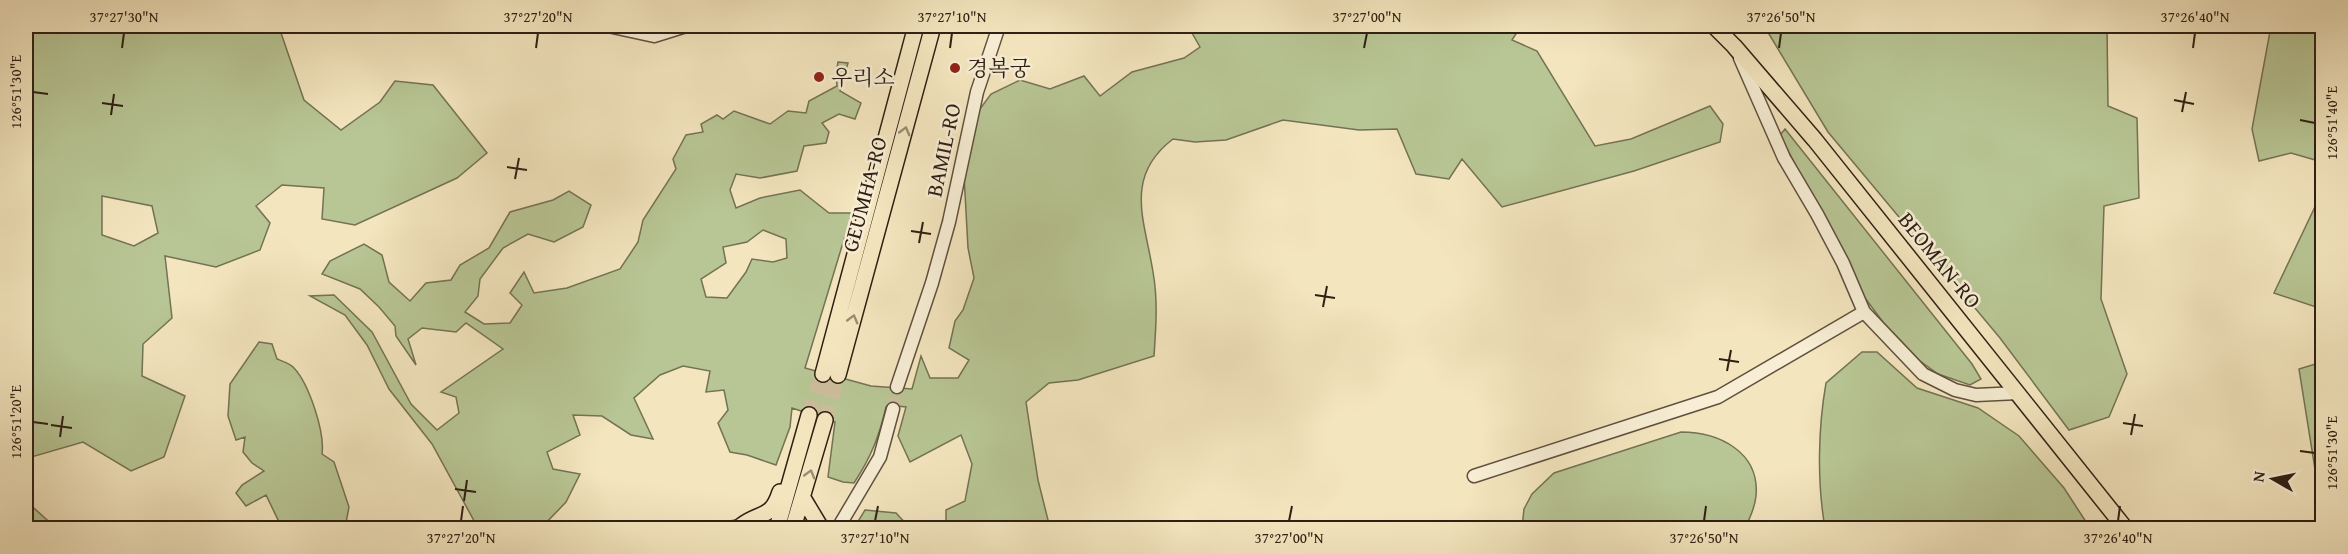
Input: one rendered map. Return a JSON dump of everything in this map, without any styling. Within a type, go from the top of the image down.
[{"type":"main road","name":"GEUMHA-RO","points":[[916,26],[830,375],[933,26]]},
{"type":"main road","name":"BEOMAN-RO","points":[[1714,26],[1815,140],[2124,528]]},
{"type":"main road","points":[[777,528],[809,416]]},
{"type":"main road","points":[[793,528],[825,420]]},
{"type":"main road","points":[[738,528],[750,518],[764,515],[772,509],[798,456]]},
{"type":"main road","points":[[803,498],[821,528]]},
{"type":"street","points":[[608,26],[631,28],[654,36],[686,26]]},
{"type":"street","name":"BAMIL-RO","points":[[897,387],[932,283],[949,222],[977,92],[999,26]]},
{"type":"street","points":[[1734,46],[1784,158],[1818,214],[1843,263],[1863,312],[1923,374],[1955,390],[1976,395],[2018,393]]},
{"type":"street","points":[[1474,476],[1718,397],[1863,312]]},
{"type":"street","points":[[838,528],[880,457],[893,409]]},
{"type":"street","points":[[738,528],[770,528]]},
{"type":"green space","points":[[26,26],[271,26],[281,33],[304,100],[341,130],[380,102],[395,81],[433,85],[487,153],[457,178],[355,225],[322,219],[324,188],[282,185],[256,206],[270,223],[260,250],[216,267],[165,256],[172,318],[143,344],[142,376],[185,396],[164,457],[131,471],[83,442],[31,457],[26,471]],"holes":[[[102,196],[152,206],[158,233],[134,246],[102,235]]]},
{"type":"green space","points":[[1188,26],[1521,26],[1512,40],[1537,51],[1595,146],[1631,139],[1710,106],[1723,124],[1720,142],[1634,171],[1502,207],[1462,159],[1449,179],[1416,174],[1397,129],[1359,130],[1283,120],[1226,140],[1195,142],[1173,139],[1157,154],[1148,169],[1141,201],[1156,293],[1154,356],[1078,380],[1049,383],[1026,402],[1038,480],[1050,528],[946,528],[946,510],[965,501],[972,464],[961,435],[910,462],[898,436],[906,407],[888,405],[886,407],[874,446],[854,483],[828,477],[835,422],[792,408],[790,427],[776,465],[730,452],[718,423],[728,410],[724,390],[706,392],[710,371],[683,366],[660,375],[634,398],[653,439],[631,435],[602,416],[573,415],[580,435],[547,452],[553,469],[580,474],[566,502],[544,525],[548,528],[478,528],[432,444],[389,389],[367,345],[345,315],[310,296],[334,295],[372,332],[411,404],[437,430],[459,413],[456,397],[441,392],[503,349],[466,323],[456,332],[422,328],[408,339],[416,365],[396,336],[395,326],[379,307],[360,289],[322,274],[330,261],[364,244],[382,255],[389,282],[410,301],[426,283],[451,280],[460,265],[489,248],[510,212],[553,200],[569,191],[591,205],[583,227],[554,242],[528,234],[503,248],[480,279],[478,296],[465,312],[484,324],[510,323],[522,305],[510,293],[524,272],[534,293],[567,288],[620,269],[638,242],[643,220],[676,169],[673,159],[686,135],[703,132],[701,124],[717,115],[723,119],[734,111],[770,124],[788,111],[806,113],[809,101],[837,86],[838,62],[848,63],[840,91],[861,103],[855,119],[839,114],[822,123],[829,132],[826,143],[804,146],[797,171],[760,178],[736,174],[730,190],[736,208],[760,198],[800,190],[829,213],[852,213],[805,368],[871,386],[912,389],[921,356],[930,378],[958,378],[969,360],[949,348],[955,321],[963,310],[974,278],[968,248],[964,175],[977,113],[991,94],[1020,80],[1050,89],[1084,76],[1100,96],[1132,72],[1184,58],[1200,47]],"holes":[[[763,230],[786,239],[787,258],[773,262],[752,259],[746,272],[727,298],[706,297],[701,279],[726,263],[723,247],[747,242]]]},
{"type":"green space","points":[[1769,26],[2107,26],[2108,106],[2137,118],[2139,198],[2104,206],[2101,299],[2127,374],[2109,417],[2069,430],[2000,338],[1828,132],[1766,29]]},
{"type":"green space","points":[[2271,26],[2322,26],[2322,162],[2291,153],[2259,161],[2252,129]]},
{"type":"green space","points":[[1785,129],[1972,364],[1981,379],[1970,385],[1938,374],[1920,361],[1883,322],[1862,294],[1780,135]]},
{"type":"green space","points":[[2322,192],[2322,309],[2274,293]]},
{"type":"green space","points":[[259,342],[272,344],[277,359],[293,367],[305,385],[318,421],[322,454],[334,462],[349,507],[345,528],[282,528],[266,495],[246,506],[236,493],[242,485],[264,471],[252,463],[243,452],[245,437],[236,440],[228,416],[230,384]]},
{"type":"green space","points":[[1862,352],[1877,352],[1917,388],[1978,408],[2019,436],[2064,488],[2090,528],[2020,528],[2009,524],[1999,528],[1825,528],[1820,456],[1821,419],[1826,383]]},
{"type":"green space","points":[[2322,362],[2322,513],[2299,369]]},
{"type":"green space","points":[[1681,432],[1709,436],[1722,441],[1744,456],[1751,467],[1756,496],[1745,528],[1522,528],[1524,509],[1532,494],[1554,473]]},
{"type":"green space","points":[[26,501],[56,528],[26,528]]},
{"type":"green space","points":[[865,510],[896,513],[910,528],[854,528]]},
{"type":"tunnel","points":[[809,415],[823,374]]},
{"type":"tunnel","points":[[825,420],[838,375]]},
{"type":"tunnel","points":[[893,409],[897,387]]},
{"type":"place","name":"경복궁","points":[[955,68]]},
{"type":"place","name":"우리소","points":[[819,77]]}]
